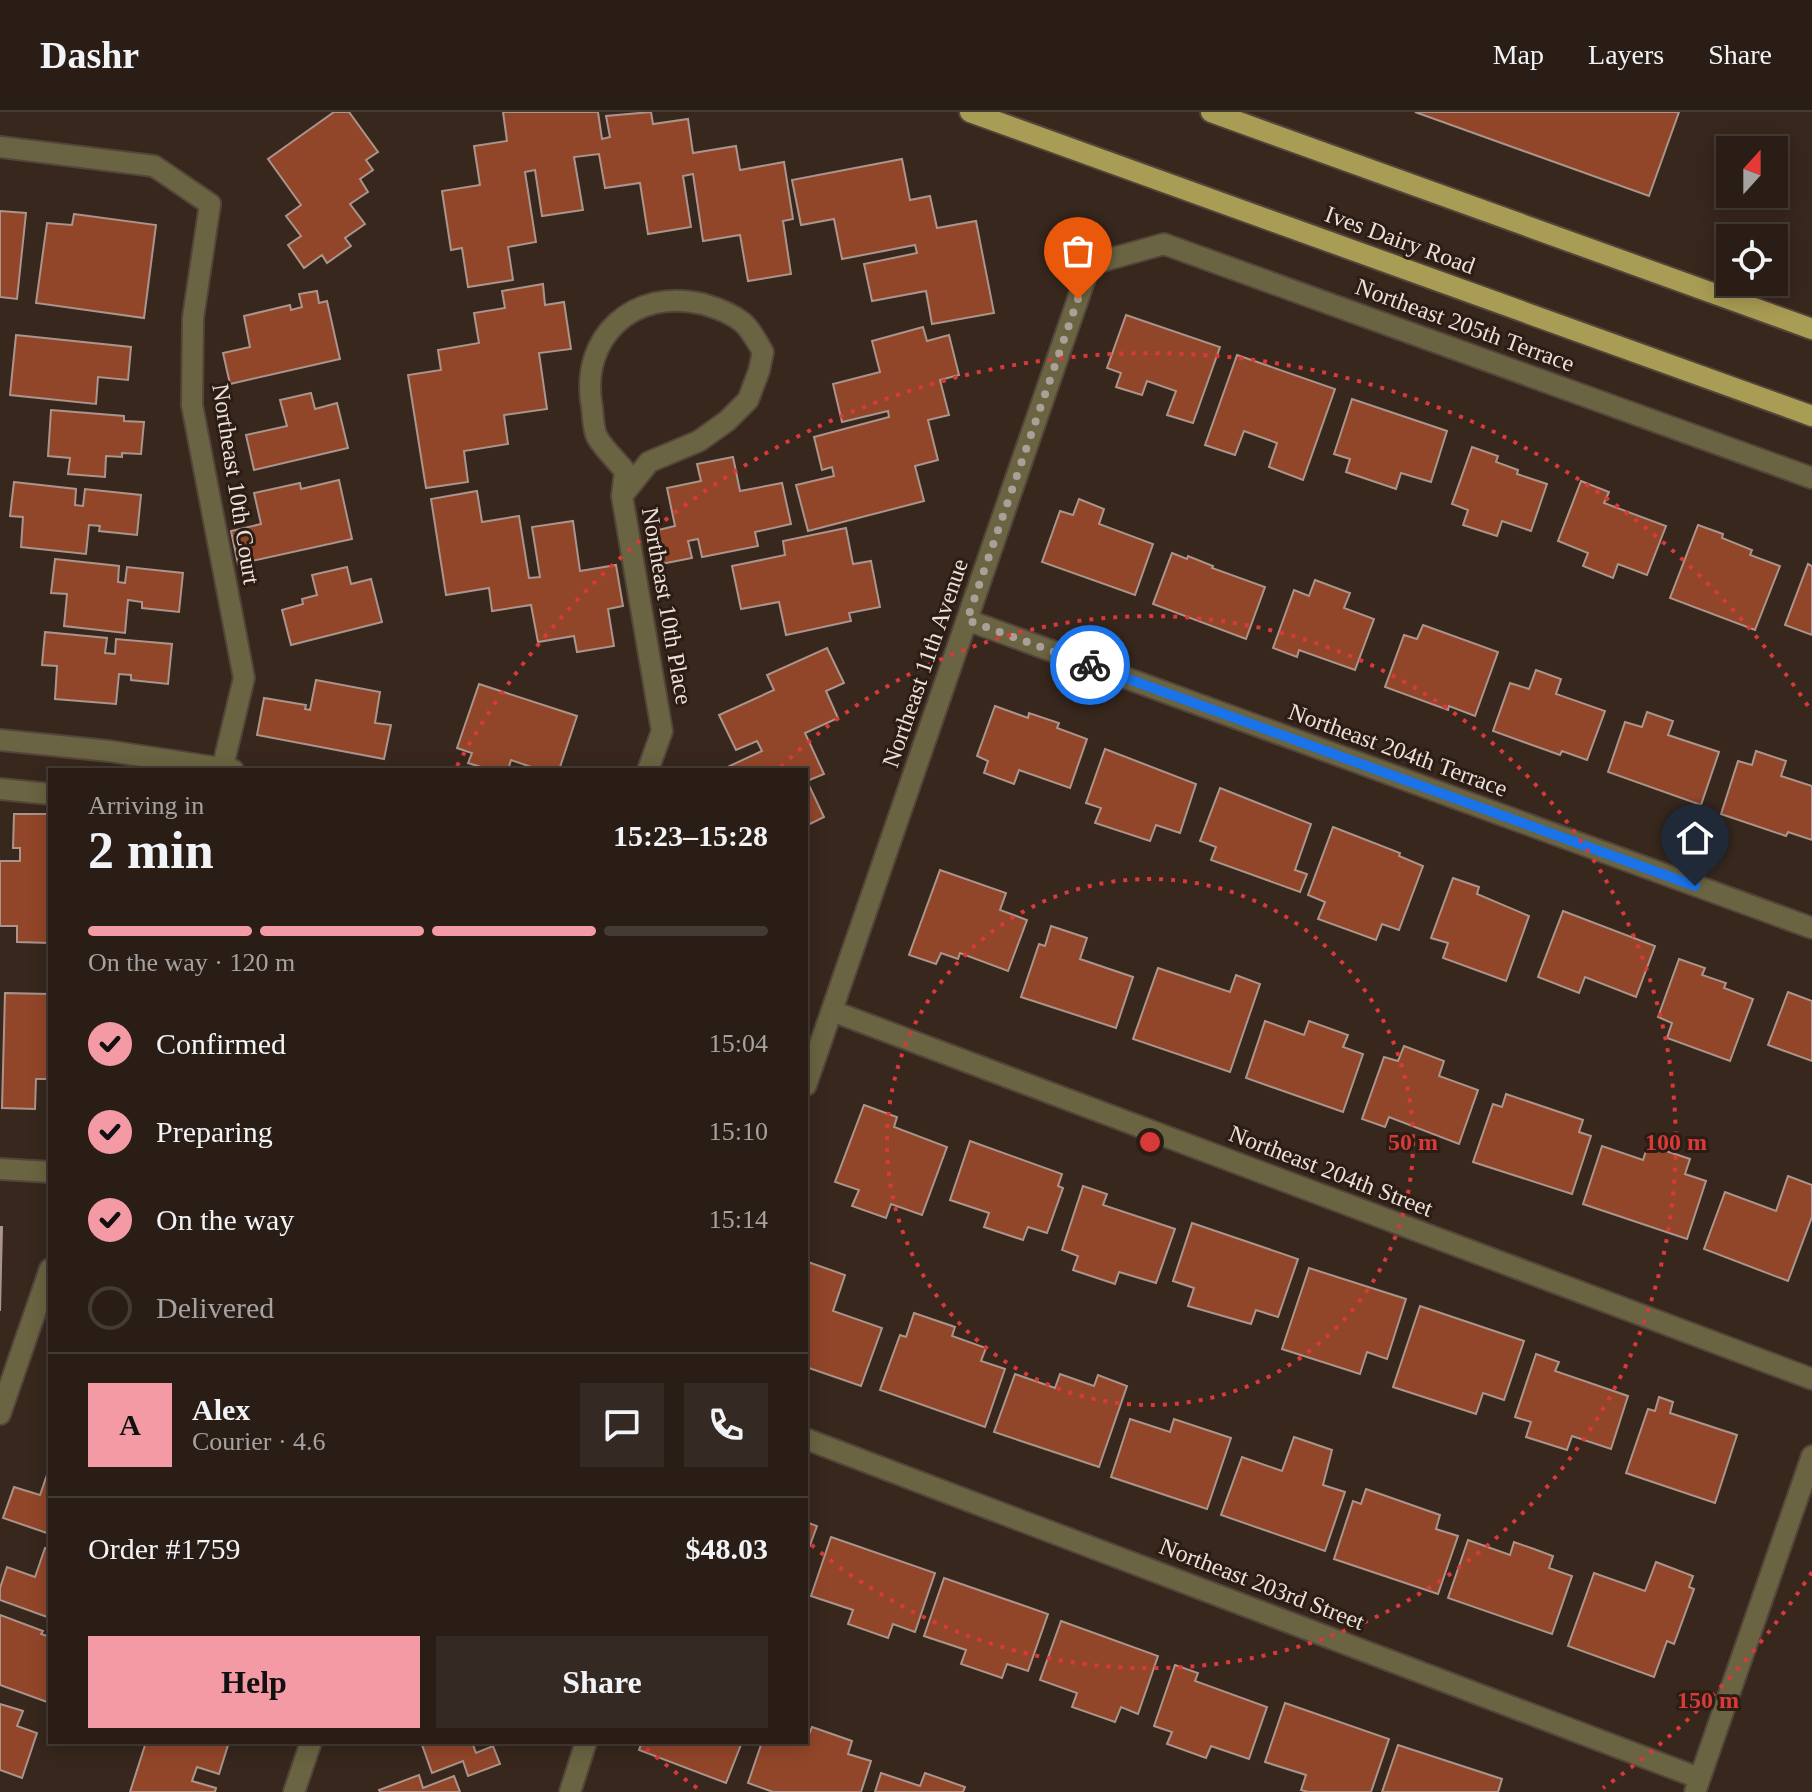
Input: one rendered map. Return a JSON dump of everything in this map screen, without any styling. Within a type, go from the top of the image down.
[{"type":"main road","name":"Ives Dairy Road","points":[[970,112],[1812,416]]},
{"type":"main road","points":[[1211,112],[1812,329]]},
{"type":"street","name":"Northeast 10th Court","points":[[0,147],[154,166],[210,204],[193,318],[192,405],[244,678],[225,768]]},
{"type":"street","name":"Northeast 205th Terrace","points":[[1099,262],[1164,244],[1812,478]]},
{"type":"street","name":"Northeast 11th Avenue","points":[[808,1079],[1088,270],[1099,262]]},
{"type":"street","name":"Northeast 10th Place","points":[[622,496],[649,462],[699,441],[727,421],[748,400],[763,352],[744,323],[714,307],[671,300],[643,306],[624,315],[606,332],[597,352],[589,391],[597,436],[625,471],[622,496],[662,731],[649,768]]},
{"type":"street","name":"Northeast 204th Terrace","points":[[967,620],[1812,928]]},
{"type":"street","points":[[0,740],[109,751],[219,768]]},
{"type":"street","points":[[0,789],[48,794]]},
{"type":"street","name":"Northeast 204th Street","points":[[832,1011],[1812,1379]]},
{"type":"street","points":[[0,1169],[48,1172]]},
{"type":"street","points":[[0,1414],[48,1275]]},
{"type":"street","name":"Northeast 203rd Street","points":[[808,1440],[1697,1785]]},
{"type":"street","points":[[1697,1785],[1812,1456]]},
{"type":"street","points":[[294,1792],[310,1744]]},
{"type":"street","points":[[570,1792],[585,1744]]},
{"type":"building","points":[[334,112],[349,112],[378,152],[366,160],[373,170],[360,179],[368,192],[350,204],[365,224],[345,238],[351,246],[327,263],[322,255],[304,268],[288,245],[301,236],[286,216],[301,205],[268,159]]},
{"type":"building","points":[[503,112],[598,112],[602,139],[610,137],[606,116],[651,112],[653,124],[688,119],[693,153],[736,146],[740,170],[784,162],[793,219],[783,221],[791,274],[748,281],[740,235],[703,241],[693,174],[683,176],[691,227],[648,234],[640,183],[605,188],[599,154],[574,157],[583,210],[542,216],[535,170],[525,172],[536,242],[508,247],[513,280],[468,287],[462,248],[451,250],[442,191],[480,185],[474,146],[507,141]]},
{"type":"building","points":[[1415,112],[1679,112],[1649,196]]},
{"type":"building","points":[[902,159],[910,200],[930,196],[937,228],[976,221],[994,313],[932,324],[926,291],[872,301],[864,264],[917,253],[915,245],[842,259],[834,219],[801,225],[792,180]]},
{"type":"building","points":[[0,211],[26,213],[17,299],[0,297]]},
{"type":"building","points":[[74,214],[156,225],[144,318],[36,303],[47,223],[72,225]]},
{"type":"building","points":[[543,284],[545,305],[564,302],[571,349],[539,353],[547,409],[504,415],[508,444],[464,451],[468,482],[426,488],[408,375],[441,370],[438,350],[479,343],[474,313],[505,308],[502,291]]},
{"type":"building","points":[[317,291],[319,303],[327,301],[340,359],[230,384],[223,353],[250,347],[244,316],[290,305],[291,310],[302,307],[299,294]]},
{"type":"building","points":[[1126,315],[1220,347],[1193,423],[1167,415],[1176,391],[1147,381],[1142,395],[1116,387],[1121,373],[1107,368]]},
{"type":"building","points":[[923,327],[927,341],[949,335],[959,375],[940,380],[949,415],[928,420],[938,460],[915,466],[924,501],[808,531],[796,485],[834,476],[832,467],[822,470],[814,437],[889,417],[888,411],[842,422],[833,384],[880,372],[872,341]]},
{"type":"building","points":[[16,335],[131,347],[128,380],[98,377],[96,404],[10,395]]},
{"type":"building","points":[[1237,355],[1335,389],[1303,480],[1269,467],[1277,443],[1244,431],[1235,455],[1205,445]]},
{"type":"building","points":[[311,393],[315,409],[337,403],[348,448],[254,470],[246,435],[287,426],[280,400]]},
{"type":"building","points":[[1352,399],[1447,431],[1431,482],[1401,473],[1396,489],[1346,472],[1350,459],[1334,454]]},
{"type":"building","points":[[51,410],[124,416],[124,421],[144,422],[141,454],[106,456],[105,477],[68,474],[70,458],[48,456]]},
{"type":"building","points":[[1472,447],[1498,456],[1496,462],[1518,470],[1517,474],[1547,484],[1531,531],[1502,521],[1497,536],[1463,525],[1468,510],[1452,504]]},
{"type":"building","points":[[733,457],[740,491],[782,483],[791,524],[755,532],[758,546],[702,557],[698,539],[688,541],[692,558],[661,564],[654,531],[675,526],[667,488],[701,481],[697,464]]},
{"type":"building","points":[[339,480],[352,539],[238,564],[231,531],[261,524],[254,493],[300,483],[301,489]]},
{"type":"building","points":[[1581,481],[1609,492],[1604,503],[1666,526],[1647,575],[1618,564],[1613,578],[1583,566],[1588,553],[1558,541]]},
{"type":"building","points":[[14,482],[76,489],[75,505],[83,506],[85,489],[141,495],[137,535],[99,531],[100,526],[89,525],[86,554],[21,547],[23,517],[10,516]]},
{"type":"building","points":[[477,491],[482,522],[519,516],[529,578],[540,577],[532,527],[573,521],[580,571],[616,565],[623,606],[608,609],[614,646],[577,652],[574,636],[538,642],[531,605],[492,611],[489,588],[446,595],[431,499]]},
{"type":"building","points":[[1079,499],[1104,509],[1099,524],[1153,544],[1135,595],[1042,562],[1060,511],[1073,515]]},
{"type":"building","points":[[1698,525],[1752,550],[1750,555],[1780,566],[1755,630],[1670,598]]},
{"type":"building","points":[[846,528],[853,564],[871,561],[880,607],[849,613],[851,621],[786,635],[779,602],[741,609],[732,566],[785,555],[783,541]]},
{"type":"building","points":[[1172,553],[1187,559],[1188,556],[1265,587],[1246,639],[1153,604]]},
{"type":"building","points":[[55,559],[119,566],[118,582],[125,583],[127,567],[183,573],[179,612],[142,608],[142,602],[128,600],[125,633],[64,626],[67,594],[51,593]]},
{"type":"building","points":[[1808,564],[1812,566],[1812,635],[1785,625]]},
{"type":"building","points":[[347,567],[351,584],[371,579],[382,622],[291,645],[282,610],[303,604],[302,599],[317,595],[312,575]]},
{"type":"building","points":[[1315,580],[1350,593],[1344,608],[1374,619],[1355,670],[1299,650],[1297,657],[1273,648],[1294,590],[1309,596]]},
{"type":"building","points":[[1423,625],[1498,652],[1475,716],[1449,706],[1448,710],[1385,687],[1404,635],[1417,639]]},
{"type":"building","points":[[45,632],[107,638],[105,653],[115,654],[116,639],[172,644],[168,684],[131,680],[131,675],[119,674],[116,704],[55,699],[57,666],[42,665]]},
{"type":"building","points":[[827,648],[844,683],[826,691],[838,718],[805,733],[824,774],[808,781],[808,768],[725,768],[762,751],[757,741],[736,750],[719,715],[774,690],[767,675]]},
{"type":"building","points":[[1536,670],[1561,679],[1556,694],[1605,711],[1587,760],[1562,751],[1560,755],[1493,731],[1510,683],[1529,689]]},
{"type":"building","points":[[316,680],[380,692],[375,723],[391,725],[384,759],[257,735],[264,698],[306,705],[305,709],[310,710]]},
{"type":"building","points":[[479,684],[577,716],[560,768],[534,768],[511,760],[509,768],[484,768],[468,763],[472,753],[457,748]]},
{"type":"building","points":[[995,706],[1028,718],[1029,713],[1059,723],[1057,728],[1087,739],[1070,788],[1019,770],[1014,784],[984,773],[988,761],[977,756]]},
{"type":"building","points":[[1647,712],[1673,721],[1668,735],[1719,752],[1701,805],[1608,772],[1625,722],[1642,727]]},
{"type":"building","points":[[1105,749],[1196,784],[1180,833],[1156,825],[1150,841],[1095,823],[1101,808],[1086,803]]},
{"type":"building","points":[[1756,751],[1786,761],[1781,776],[1812,786],[1812,840],[1788,832],[1786,836],[1721,814],[1738,761],[1752,765]]},
{"type":"building","points":[[808,783],[824,817],[808,825]]},
{"type":"building","points":[[1220,788],[1311,824],[1295,870],[1307,874],[1300,892],[1211,860],[1216,847],[1200,841]]},
{"type":"building","points":[[14,814],[48,814],[48,943],[17,942],[17,926],[0,926],[0,861],[20,861],[20,848],[13,848]]},
{"type":"building","points":[[1333,827],[1400,853],[1399,856],[1423,866],[1399,930],[1382,924],[1376,940],[1318,919],[1325,902],[1308,895]]},
{"type":"building","points":[[940,870],[1006,893],[1000,910],[1027,920],[1008,971],[960,953],[958,959],[941,953],[936,964],[909,955]]},
{"type":"building","points":[[1453,878],[1479,887],[1477,894],[1529,916],[1506,981],[1443,958],[1448,943],[1431,938]]},
{"type":"building","points":[[1563,911],[1655,946],[1636,997],[1585,977],[1579,993],[1538,977]]},
{"type":"building","points":[[1051,926],[1087,938],[1080,959],[1133,977],[1116,1028],[1021,997],[1039,944],[1045,946]]},
{"type":"building","points":[[1679,959],[1705,968],[1702,975],[1726,983],[1724,988],[1753,999],[1730,1061],[1667,1038],[1672,1023],[1658,1017]]},
{"type":"building","points":[[1158,968],[1230,992],[1236,975],[1260,984],[1230,1072],[1133,1039]]},
{"type":"building","points":[[1788,992],[1812,1001],[1812,1061],[1768,1045]]},
{"type":"building","points":[[5,993],[48,994],[48,1079],[36,1079],[35,1109],[2,1108]]},
{"type":"building","points":[[1265,1021],[1304,1035],[1309,1021],[1348,1035],[1343,1047],[1363,1054],[1343,1112],[1246,1078]]},
{"type":"building","points":[[1404,1046],[1444,1061],[1439,1076],[1478,1090],[1459,1144],[1389,1117],[1385,1127],[1362,1119],[1384,1057],[1398,1061]]},
{"type":"building","points":[[1506,1094],[1583,1120],[1579,1132],[1591,1136],[1572,1194],[1473,1162],[1493,1104],[1502,1107]]},
{"type":"building","points":[[864,1105],[897,1117],[894,1127],[947,1147],[922,1215],[891,1204],[886,1218],[852,1206],[859,1190],[835,1182]]},
{"type":"building","points":[[970,1141],[1062,1174],[1058,1186],[1063,1188],[1047,1233],[1028,1227],[1023,1240],[984,1227],[989,1213],[950,1200]]},
{"type":"building","points":[[1648,1145],[1690,1159],[1685,1174],[1706,1181],[1687,1239],[1583,1204],[1602,1146],[1643,1160]]},
{"type":"building","points":[[1788,1176],[1812,1185],[1812,1217],[1788,1281],[1704,1249],[1725,1192],[1776,1211]]},
{"type":"building","points":[[1083,1186],[1107,1194],[1103,1205],[1175,1229],[1156,1283],[1119,1272],[1115,1284],[1073,1270],[1078,1256],[1062,1250]]},
{"type":"building","points":[[1192,1223],[1298,1259],[1278,1317],[1256,1310],[1251,1324],[1188,1306],[1194,1288],[1173,1281]]},
{"type":"building","points":[[0,1227],[2,1227],[0,1311]]},
{"type":"building","points":[[808,1262],[845,1275],[833,1311],[882,1328],[861,1386],[808,1368]]},
{"type":"building","points":[[1309,1268],[1406,1299],[1387,1359],[1367,1352],[1360,1374],[1282,1349]]},
{"type":"building","points":[[1420,1306],[1524,1341],[1504,1400],[1483,1393],[1476,1414],[1393,1387]]},
{"type":"building","points":[[914,1313],[955,1327],[952,1336],[986,1348],[981,1361],[1005,1369],[985,1427],[880,1390],[900,1335],[906,1337]]},
{"type":"building","points":[[1536,1354],[1559,1362],[1555,1371],[1628,1396],[1611,1449],[1572,1436],[1567,1450],[1526,1437],[1531,1422],[1515,1417]]},
{"type":"building","points":[[1015,1374],[1055,1388],[1060,1374],[1094,1386],[1098,1375],[1127,1386],[1099,1467],[994,1432]]},
{"type":"building","points":[[1659,1397],[1673,1402],[1670,1413],[1737,1435],[1715,1503],[1626,1473],[1648,1409],[1655,1411]]},
{"type":"building","points":[[1130,1419],[1170,1432],[1174,1419],[1231,1438],[1207,1509],[1111,1477]]},
{"type":"building","points":[[1294,1437],[1332,1450],[1323,1485],[1345,1492],[1325,1551],[1221,1515],[1242,1457],[1282,1471]]},
{"type":"building","points":[[48,1472],[48,1533],[3,1518],[14,1487],[40,1495]]},
{"type":"building","points":[[1366,1489],[1440,1515],[1436,1529],[1458,1536],[1438,1594],[1334,1559],[1353,1501],[1361,1504]]},
{"type":"building","points":[[808,1523],[817,1526],[808,1551]]},
{"type":"building","points":[[831,1537],[935,1573],[915,1632],[893,1624],[888,1638],[848,1624],[853,1610],[811,1596]]},
{"type":"building","points":[[1468,1540],[1510,1555],[1514,1542],[1553,1556],[1549,1568],[1572,1576],[1552,1634],[1448,1598]]},
{"type":"building","points":[[45,1548],[48,1549],[48,1617],[0,1600],[0,1588],[7,1567],[35,1577]]},
{"type":"building","points":[[1656,1562],[1693,1576],[1689,1587],[1694,1589],[1674,1644],[1667,1641],[1654,1677],[1568,1646],[1594,1573],[1645,1591]]},
{"type":"building","points":[[944,1578],[1048,1614],[1028,1671],[1007,1664],[1002,1678],[961,1664],[966,1650],[924,1636]]},
{"type":"building","points":[[0,1615],[43,1631],[41,1634],[48,1636],[48,1702],[0,1685]]},
{"type":"building","points":[[1061,1621],[1158,1656],[1138,1714],[1121,1707],[1115,1722],[1072,1707],[1077,1693],[1040,1680]]},
{"type":"building","points":[[1175,1665],[1198,1673],[1195,1681],[1267,1707],[1249,1759],[1211,1746],[1206,1758],[1167,1744],[1172,1732],[1154,1726]]},
{"type":"building","points":[[1285,1703],[1389,1739],[1371,1792],[1308,1792],[1301,1790],[1306,1775],[1265,1762]]},
{"type":"building","points":[[0,1704],[23,1711],[17,1726],[37,1733],[22,1778],[0,1770]]},
{"type":"building","points":[[812,1727],[852,1741],[848,1754],[871,1761],[861,1792],[773,1792],[748,1783],[761,1744],[808,1744]]},
{"type":"building","points":[[145,1744],[228,1744],[219,1774],[197,1767],[192,1781],[216,1788],[215,1792],[130,1792]]},
{"type":"building","points":[[422,1744],[473,1744],[476,1753],[493,1746],[500,1764],[468,1776],[463,1761],[432,1773]]},
{"type":"building","points":[[641,1744],[741,1744],[726,1783],[639,1750]]},
{"type":"building","points":[[1398,1745],[1502,1779],[1498,1792],[1382,1792]]},
{"type":"building","points":[[881,1773],[920,1786],[925,1773],[965,1787],[963,1792],[875,1792]]},
{"type":"building","points":[[419,1775],[423,1788],[454,1776],[460,1792],[379,1790]]},
{"type":"way so far","points":[[1078,299],[967,620],[1090,665]]},
{"type":"route","points":[[1090,665],[1695,886]]}]
